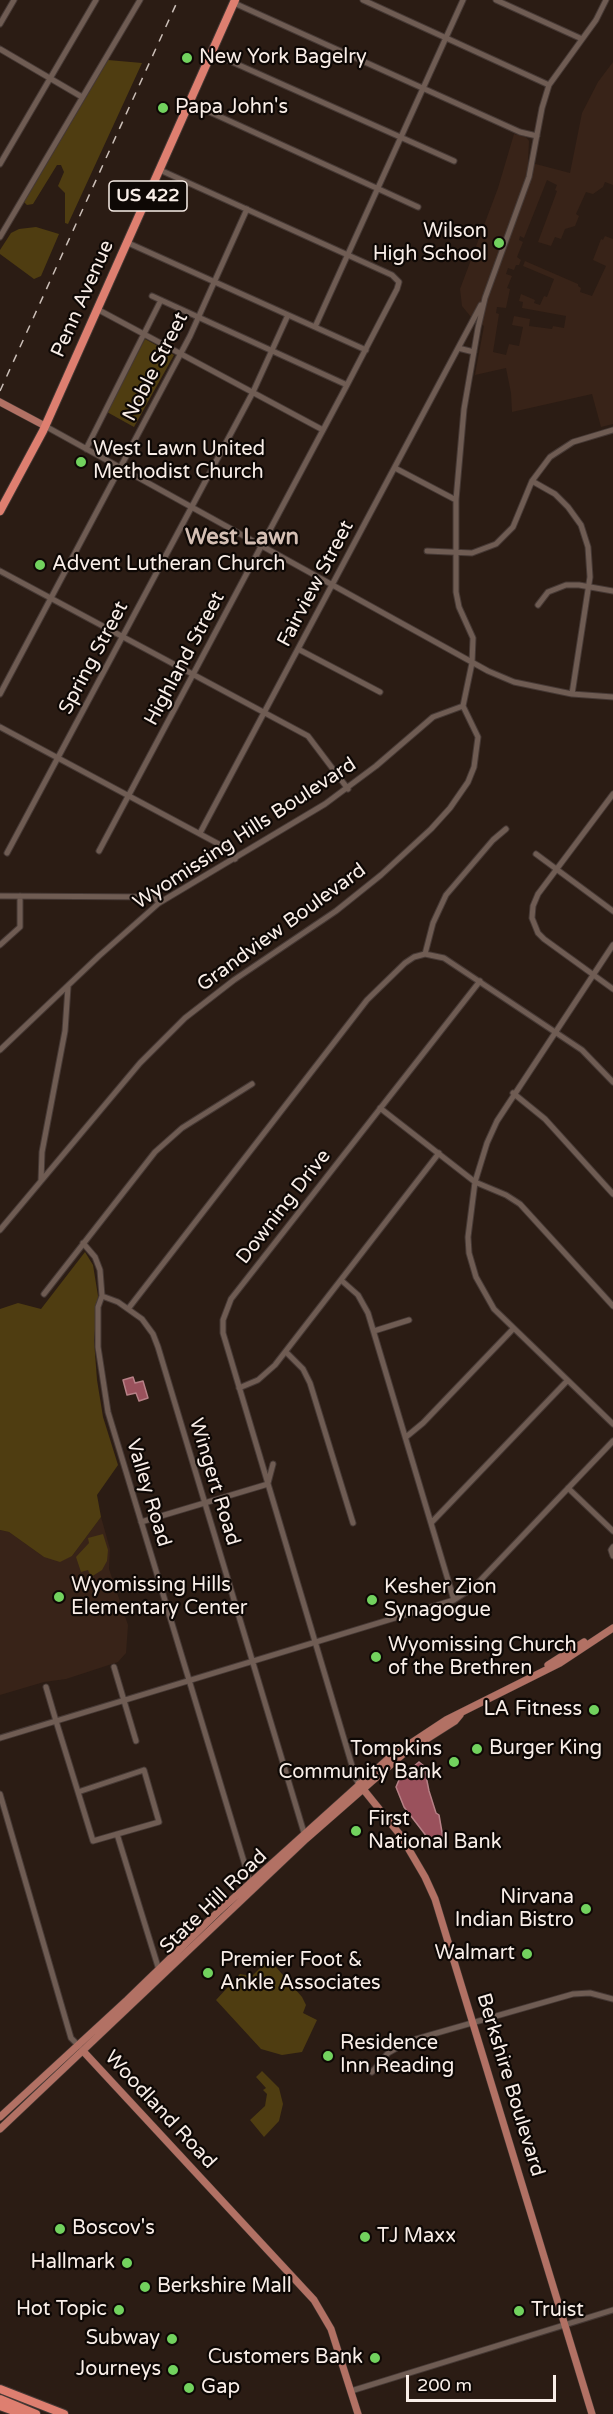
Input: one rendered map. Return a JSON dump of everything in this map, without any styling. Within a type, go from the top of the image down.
[{"type":"highway","name":"Penn Avenue","points":[[0,511],[45,426],[235,1]]},
{"type":"highway","points":[[0,2389],[64,2414]]},
{"type":"highway","points":[[0,2399],[36,2414]]},
{"type":"highway","points":[[0,2406],[22,2414]]},
{"type":"main road","points":[[0,402],[45,426]]},
{"type":"main road","name":"State Hill Road","points":[[537,1674],[613,1622]]},
{"type":"main road","name":"State Hill Road","points":[[0,2117],[104,2028],[251,1886],[361,1786],[403,1754],[455,1721],[462,1713],[560,1663],[613,1628]]},
{"type":"main road","name":"Berkshire Boulevard","points":[[361,1786],[401,1836],[429,1885],[474,2022],[592,2414]]},
{"type":"main road","name":"State Hill Road","points":[[0,2129],[81,2048]]},
{"type":"main road","name":"Woodland Road","points":[[81,2048],[314,2300],[331,2329],[358,2414]]},
{"type":"street","points":[[0,24],[14,0]]},
{"type":"street","points":[[0,164],[96,0]]},
{"type":"street","points":[[0,237],[140,0]]},
{"type":"street","points":[[363,0],[549,84]]},
{"type":"street","points":[[315,327],[463,0]]},
{"type":"street","points":[[496,0],[582,39]]},
{"type":"street","points":[[463,706],[472,663],[473,638],[459,607],[456,592],[456,500],[464,409],[474,352],[485,298],[526,188],[549,84],[582,39],[606,0]]},
{"type":"street","points":[[235,1],[520,132],[537,136]]},
{"type":"street","points":[[0,49],[82,97]]},
{"type":"street","points":[[212,53],[454,161]]},
{"type":"street","points":[[190,103],[418,207]]},
{"type":"street","points":[[160,170],[348,254]]},
{"type":"street","name":"Noble Street","points":[[0,694],[181,353],[247,209]]},
{"type":"street","points":[[126,242],[366,350]]},
{"type":"street","name":"Highland Street","points":[[99,852],[397,289],[399,282],[392,274],[348,254]]},
{"type":"street","points":[[152,296],[347,384]]},
{"type":"street","name":"Fairview Street","points":[[200,833],[485,298]]},
{"type":"street","points":[[86,449],[161,300]]},
{"type":"street","points":[[97,309],[323,429]]},
{"type":"street","name":"Spring Street","points":[[7,853],[253,392],[288,315]]},
{"type":"street","points":[[458,348],[474,352]]},
{"type":"street","points":[[45,426],[472,663],[514,682],[572,694],[613,697]]},
{"type":"street","points":[[427,551],[481,551],[496,544],[516,520],[532,481],[543,464],[564,446],[613,430]]},
{"type":"street","points":[[394,468],[456,500]]},
{"type":"street","points":[[532,481],[562,500],[581,525],[591,561],[572,694]]},
{"type":"street","points":[[0,571],[308,736],[348,789]]},
{"type":"street","points":[[538,605],[542,598],[556,588],[566,585],[613,591]]},
{"type":"street","points":[[298,649],[380,692]]},
{"type":"street","name":"Wyomissing Hills Boulevard","points":[[0,1050],[99,956],[159,903],[348,789],[433,717],[463,706]]},
{"type":"street","name":"Grandview Boulevard","points":[[0,1230],[140,1064],[185,1018],[234,980],[336,911],[381,875],[432,829],[459,796],[474,767],[478,737],[463,706]]},
{"type":"street","points":[[0,727],[200,833],[228,849],[234,859]]},
{"type":"street","points":[[613,794],[536,898],[532,918],[538,933],[544,939],[613,990]]},
{"type":"street","points":[[425,954],[433,923],[446,895],[463,873],[506,829]]},
{"type":"street","points":[[536,854],[613,911]]},
{"type":"street","points":[[0,896],[155,897],[159,903]]},
{"type":"street","points":[[0,945],[20,927],[20,896]]},
{"type":"street","points":[[613,945],[513,1093],[491,1132],[475,1182],[468,1227],[469,1253],[484,1294],[494,1309],[613,1424]]},
{"type":"street","points":[[128,1309],[367,1000],[405,963],[425,954],[441,956],[582,1050],[613,1082]]},
{"type":"street","name":"Downing Drive","points":[[361,1786],[356,1779],[239,1388],[223,1333],[223,1320],[227,1305],[480,981]]},
{"type":"street","points":[[40,1181],[42,1152],[65,1031],[68,987]]},
{"type":"street","points":[[44,1294],[142,1167],[165,1143],[198,1117],[252,1084]]},
{"type":"street","points":[[513,1093],[539,1113],[613,1194]]},
{"type":"street","points":[[380,1108],[475,1182],[511,1198],[526,1210],[613,1306]]},
{"type":"street","points":[[239,1388],[264,1376],[286,1352],[439,1154]]},
{"type":"street","name":"Valley Road","points":[[83,1243],[97,1262],[102,1296],[98,1307],[97,1330],[108,1412],[251,1886]]},
{"type":"street","points":[[341,1280],[362,1299],[374,1331],[454,1600]]},
{"type":"street","name":"Wingert Road","points":[[102,1296],[128,1309],[144,1322],[153,1334],[305,1836]]},
{"type":"street","points":[[374,1331],[409,1320]]},
{"type":"street","points":[[406,1437],[423,1424],[513,1329]]},
{"type":"street","points":[[286,1352],[303,1369],[310,1383],[353,1523]]},
{"type":"street","points":[[431,1523],[567,1381]]},
{"type":"street","points":[[0,1738],[454,1600],[474,1587],[613,1441]]},
{"type":"street","points":[[141,1522],[268,1484],[273,1464]]},
{"type":"street","points":[[568,1488],[613,1531]]},
{"type":"street","points":[[613,1547],[611,1550],[613,1556]]},
{"type":"street","points":[[114,1667],[136,1741]]},
{"type":"street","points":[[45,1687],[93,1841],[159,1822],[144,1770],[78,1792]]},
{"type":"street","name":"Woodland Road","points":[[0,1794],[71,2038],[81,2048]]},
{"type":"street","points":[[117,1834],[160,1972]]},
{"type":"street","points":[[372,2072],[386,2055],[404,2043],[573,1994],[590,1993],[613,1999]]},
{"type":"street","points":[[351,2391],[613,2310]]},
{"type":"shaded area","points":[[108,60],[142,63],[68,224],[65,223],[65,193],[58,186],[64,172],[61,165],[57,165],[33,204],[27,205],[24,202]]},
{"type":"shaded area","name":"Wilson High School","points":[[613,62],[613,185],[605,182],[603,187],[593,194],[586,192],[576,214],[579,216],[575,226],[565,229],[561,239],[555,237],[551,246],[538,242],[557,191],[555,190],[557,185],[547,180],[524,238],[520,236],[519,240],[523,242],[517,257],[521,260],[519,265],[516,265],[514,270],[508,268],[506,274],[512,276],[507,288],[510,289],[506,308],[497,307],[496,313],[499,314],[493,352],[506,355],[509,344],[519,346],[523,327],[512,325],[514,316],[530,319],[529,326],[564,328],[566,316],[522,308],[523,302],[519,301],[521,294],[535,300],[534,303],[540,305],[544,296],[547,297],[554,279],[523,266],[525,261],[578,284],[581,288],[580,292],[592,296],[606,266],[593,260],[601,239],[603,240],[605,236],[613,239],[613,424],[601,427],[592,394],[512,412],[506,368],[475,375],[484,326],[471,317],[462,306],[460,289],[498,188],[514,134],[526,137],[529,141],[528,162],[570,173],[582,113],[598,82]]},
{"type":"shaded area","points":[[36,227],[59,234],[41,276],[34,279],[0,254],[0,250],[11,233],[19,229]]},
{"type":"shaded area","points":[[145,339],[174,355],[134,427],[107,412]]},
{"type":"shaded area","points":[[85,1252],[93,1265],[98,1296],[94,1340],[97,1380],[103,1417],[118,1465],[97,1495],[101,1517],[72,1556],[60,1562],[44,1557],[9,1532],[0,1530],[0,1309],[18,1303],[41,1309]]},
{"type":"shaded area","points":[[133,1377],[135,1383],[143,1381],[148,1398],[139,1401],[136,1393],[127,1395],[123,1380]]},
{"type":"shaded area","name":"Wyomissing Hills Elementary Center","points":[[101,1517],[110,1549],[109,1569],[128,1625],[126,1653],[118,1662],[66,1679],[44,1682],[0,1695],[0,1530],[9,1532],[44,1557],[72,1556]]},
{"type":"shaded area","points":[[103,1534],[108,1550],[107,1561],[102,1570],[91,1577],[88,1570],[81,1572],[76,1557],[89,1543],[88,1538]]},
{"type":"shaded area","points":[[419,1762],[424,1766],[429,1791],[436,1813],[439,1815],[443,1838],[437,1847],[404,1807],[396,1787],[404,1774]]},
{"type":"shaded area","points":[[269,1959],[302,1997],[306,2005],[303,2013],[317,2020],[302,2052],[282,2055],[261,2049],[216,2000],[240,1974],[252,1976]]},
{"type":"shaded area","points":[[262,2071],[279,2088],[283,2104],[279,2121],[264,2137],[250,2120],[265,2106],[267,2094],[263,2090],[266,2088],[256,2077]]},
{"type":"railway","points":[[0,391],[178,0]]},
{"type":"place","name":"New York Bagelry","points":[[187,58]]},
{"type":"place","name":"Papa John's","points":[[163,108]]},
{"type":"place","name":"Wilson High School","points":[[499,243]]},
{"type":"place","name":"West Lawn United Methodist Church","points":[[81,462]]},
{"type":"place","name":"Advent Lutheran Church","points":[[40,565]]},
{"type":"place","name":"Wyomissing Hills Elementary Center","points":[[59,1597]]},
{"type":"place","name":"Kesher Zion Synagogue","points":[[372,1600]]},
{"type":"place","name":"Wyomissing Church of the Brethren","points":[[376,1657]]},
{"type":"place","name":"LA Fitness","points":[[594,1710]]},
{"type":"place","name":"Burger King","points":[[477,1749]]},
{"type":"place","name":"Tompkins Community Bank","points":[[454,1762]]},
{"type":"place","name":"First National Bank","points":[[356,1831]]},
{"type":"place","name":"Nirvana Indian Bistro","points":[[586,1909]]},
{"type":"place","name":"Walmart","points":[[527,1954]]},
{"type":"place","name":"Premier Foot & Ankle Associates","points":[[208,1973]]},
{"type":"place","name":"Residence Inn Reading","points":[[328,2056]]},
{"type":"place","name":"Boscov's","points":[[60,2229]]},
{"type":"place","name":"TJ Maxx","points":[[365,2237]]},
{"type":"place","name":"Hallmark","points":[[127,2263]]},
{"type":"place","name":"Berkshire Mall","points":[[145,2287]]},
{"type":"place","name":"Hot Topic","points":[[119,2310]]},
{"type":"place","name":"Truist","points":[[519,2311]]},
{"type":"place","name":"Subway","points":[[172,2339]]},
{"type":"place","name":"Customers Bank","points":[[375,2358]]},
{"type":"place","name":"Journeys","points":[[173,2370]]},
{"type":"place","name":"Gap","points":[[189,2388]]},
{"type":"district","name":"West Lawn","points":[[242,538]]}]
